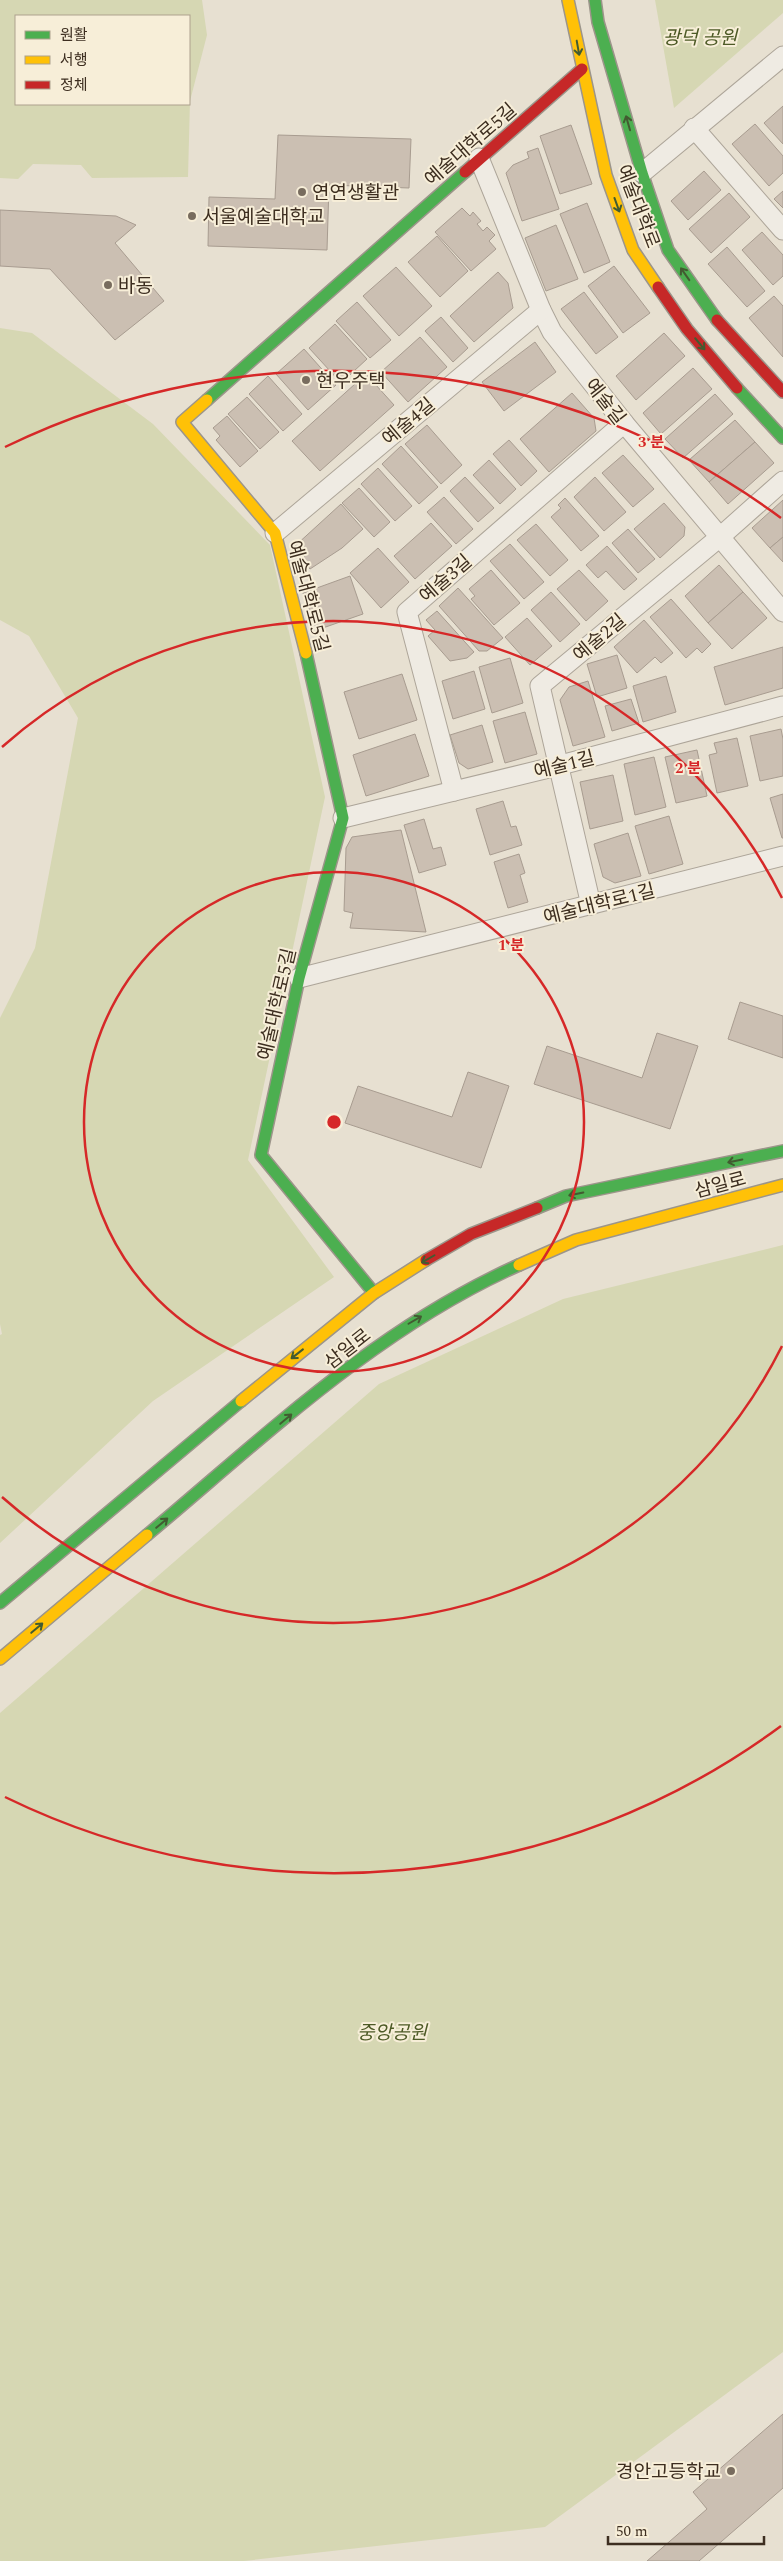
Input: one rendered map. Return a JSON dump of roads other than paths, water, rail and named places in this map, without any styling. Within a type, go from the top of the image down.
[{"type":"street","name":"예술대학로","points":[[568,0],[606,174],[633,250],[687,329],[783,438]]},
{"type":"street","name":"예술대학로","points":[[595,0],[598,22],[642,172],[668,250],[715,318],[783,392]]},
{"type":"street","points":[[642,172],[783,56]]},
{"type":"street","name":"예술대학로5길","points":[[374,1293],[261,1154],[299,978],[343,818],[310,669],[274,533],[182,422],[582,69]]},
{"type":"street","points":[[694,128],[783,230]]},
{"type":"street","name":"예술길","points":[[480,158],[541,310],[552,332],[624,423],[783,612]]},
{"type":"street","name":"예술4길","points":[[274,533],[541,310]]},
{"type":"street","name":"예술3길","points":[[454,791],[407,612],[624,423]]},
{"type":"street","points":[[720,537],[783,481]]},
{"type":"street","name":"예술2길","points":[[557,766],[540,686],[720,537]]},
{"type":"street","name":"예술1길","points":[[343,818],[557,766],[783,706]]},
{"type":"street","points":[[557,766],[591,905]]},
{"type":"street","name":"예술대학로1길","points":[[299,978],[783,856]]},
{"type":"street","name":"삼일로","points":[[0,1603],[282,1366],[374,1293],[471,1234],[566,1196],[783,1151]]},
{"type":"street","name":"삼일로","points":[[0,1659],[310,1398],[396,1332],[483,1281],[576,1240],[783,1185]]},
{"type":"place","name":"연연생활관","points":[[302,192]]},
{"type":"place","name":"서울예술대학교","points":[[192,216]]},
{"type":"place","name":"바동","points":[[108,285]]},
{"type":"place","name":"현우주택","points":[[306,380]]},
{"type":"place","name":"경안고등학교","points":[[731,2471]]},
{"type":"park label","name":"광덕 공원","points":[[700,37]]},
{"type":"park label","name":"중앙공원","points":[[392,2032]]}]
